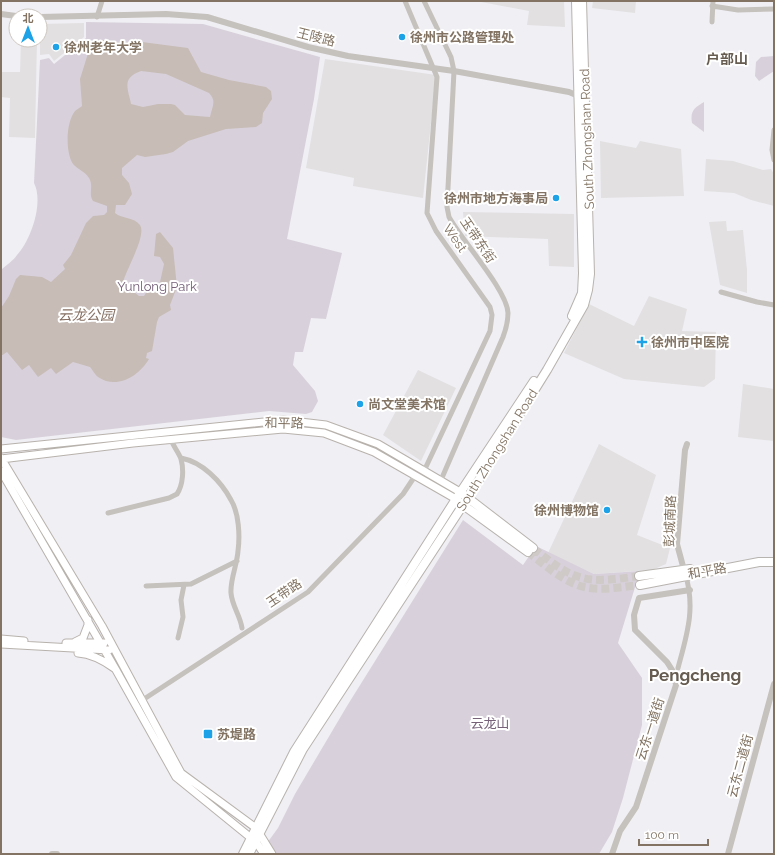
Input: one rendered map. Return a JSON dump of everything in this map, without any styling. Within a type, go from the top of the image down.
[{"type":"main road","name":"South Zhongshan Road","points":[[242,854],[259,830],[303,749],[465,501],[558,351],[584,306],[590,274],[576,1]]},
{"type":"main road","name":"South Zhongshan Road","points":[[259,830],[294,752],[458,496],[543,368],[575,312],[582,293],[583,273],[582,1]]},
{"type":"main road","name":"和平路","points":[[1,449],[284,420],[326,425],[378,444],[441,480],[458,496],[531,550]]},
{"type":"main road","name":"和平路","points":[[1,459],[283,429],[324,433],[374,452],[415,476],[458,496]]},
{"type":"main road","points":[[1,459],[110,642],[176,777],[253,840],[264,854]]},
{"type":"main road","points":[[1,471],[88,619],[116,670],[141,705]]},
{"type":"main road","name":"和平路","points":[[639,581],[758,557],[774,557]]},
{"type":"main road","name":"和平路","points":[[685,572],[759,562],[774,562]]},
{"type":"main road","points":[[74,643],[83,638],[88,625],[88,619]]},
{"type":"main road","points":[[1,639],[74,643],[110,642]]},
{"type":"main road","points":[[1,644],[114,650]]},
{"type":"main road","points":[[48,647],[64,652],[86,653],[104,661],[116,670]]},
{"type":"main road","points":[[147,717],[181,773],[259,830],[272,854]]},
{"type":"main road","name":"South Zhongshan Road","points":[[249,854],[253,840]]},
{"type":"street","points":[[97,17],[102,1]]},
{"type":"street","name":"West","points":[[404,1],[436,69],[437,77],[427,213],[436,231],[490,307],[492,323],[490,331],[424,471]]},
{"type":"street","name":"玉带东街","points":[[424,1],[451,57],[447,207],[449,217],[503,296],[508,312],[507,324],[503,337],[441,480]]},
{"type":"street","points":[[712,22],[713,3],[738,10],[774,9]]},
{"type":"street","name":"王陵路","points":[[48,17],[97,17],[166,14],[207,18],[308,48],[348,56],[451,71],[570,92],[582,97]]},
{"type":"street","points":[[774,130],[772,150],[774,160]]},
{"type":"street","points":[[721,292],[757,302],[774,304]]},
{"type":"street","points":[[171,440],[175,451],[181,458],[196,462],[204,467],[231,500],[238,536],[237,561],[230,591],[242,628]]},
{"type":"street","name":"彭城南路","points":[[678,668],[690,622],[690,590],[677,544],[685,450],[687,444]]},
{"type":"street","points":[[108,513],[169,498],[177,494],[181,483],[181,458]]},
{"type":"street","name":"玉带路","points":[[141,705],[308,592],[403,494],[415,476]]},
{"type":"street","points":[[146,586],[184,585],[199,581],[206,575],[237,561]]},
{"type":"street","points":[[178,638],[183,617],[181,600],[184,585]]},
{"type":"street","name":"云东一道街","points":[[612,854],[620,832],[636,807],[676,685],[674,673],[666,662],[635,630],[634,615],[638,598],[690,590]]},
{"type":"street","name":"云东二道街","points":[[728,854],[774,684]]},
{"type":"street","points":[[52,854],[57,854]]},
{"type":"shaded area","points":[[476,1],[564,1],[565,27],[527,25],[529,11]]},
{"type":"shaded area","points":[[593,1],[636,1],[635,13],[592,8]]},
{"type":"shaded area","name":"徐州老年大学","points":[[84,23],[84,37],[54,61],[49,54],[40,55],[40,48],[48,48],[48,24]]},
{"type":"shaded area","points":[[21,48],[37,48],[35,138],[9,137],[10,98],[1,97],[1,72],[20,72]]},
{"type":"shaded area","points":[[325,59],[436,75],[423,198],[353,186],[354,178],[306,168]]},
{"type":"shaded area","points":[[600,141],[636,148],[640,141],[681,149],[684,196],[601,198]]},
{"type":"shaded area","points":[[706,159],[733,161],[763,170],[771,169],[774,174],[774,206],[751,200],[734,193],[704,191]]},
{"type":"shaded area","points":[[463,212],[574,214],[574,267],[549,266],[548,239],[465,236]]},
{"type":"shaded area","points":[[726,221],[727,231],[743,230],[747,270],[747,293],[720,285],[709,222]]},
{"type":"shaded area","name":"徐州市中医院","points":[[649,296],[687,309],[682,331],[716,332],[715,379],[704,387],[624,379],[564,353],[589,304],[634,326]]},
{"type":"shaded area","points":[[418,370],[456,388],[421,461],[383,435]]},
{"type":"shaded area","points":[[743,384],[774,389],[774,441],[738,437]]},
{"type":"shaded area","name":"徐州博物馆","points":[[599,444],[656,475],[637,535],[670,548],[666,564],[652,570],[594,574],[548,553]]},
{"type":"green space","name":"Yunlong Park","points":[[86,22],[203,24],[320,57],[314,99],[287,239],[342,253],[326,319],[311,318],[303,352],[295,352],[293,365],[315,391],[318,401],[312,412],[306,414],[269,411],[16,440],[1,437],[1,270],[14,259],[27,240],[37,210],[37,191],[34,183],[40,60],[49,58],[54,64],[86,38]]},
{"type":"green space","points":[[774,56],[774,71],[759,81],[755,76],[756,62],[761,57]]},
{"type":"green space","points":[[704,102],[704,132],[692,123],[692,113]]},
{"type":"green space","name":"云龙山","points":[[463,520],[523,565],[536,546],[594,574],[640,571],[618,643],[642,678],[642,725],[623,798],[612,832],[599,854],[259,854],[278,828],[295,794],[347,706]]},
{"type":"water","name":"云龙公园","points":[[102,40],[115,42],[142,42],[188,48],[201,72],[229,80],[266,87],[271,91],[272,99],[263,113],[262,123],[256,127],[226,129],[188,141],[173,152],[166,154],[145,157],[137,155],[122,168],[122,175],[129,183],[132,194],[125,205],[116,205],[115,213],[137,222],[140,225],[141,230],[141,237],[123,283],[139,296],[144,296],[149,288],[158,291],[164,264],[160,257],[154,256],[156,234],[160,232],[173,248],[177,287],[170,305],[171,310],[159,317],[157,322],[152,351],[147,353],[146,358],[149,359],[133,376],[120,382],[105,381],[98,377],[90,367],[73,362],[56,374],[51,368],[38,377],[29,365],[22,370],[7,352],[1,356],[1,308],[9,296],[16,279],[20,275],[42,277],[51,282],[65,269],[63,265],[71,255],[86,223],[93,216],[104,215],[107,212],[107,206],[93,201],[91,196],[91,184],[88,176],[73,164],[70,159],[68,145],[68,129],[72,116],[75,111],[82,106],[80,79],[90,47]],"holes":[[[141,71],[166,74],[209,93],[213,99],[213,107],[210,117],[185,115],[175,105],[171,104],[158,104],[143,107],[131,104],[127,85],[130,77]]]},
{"type":"tunnel","points":[[533,548],[560,568],[582,578],[606,580],[639,576]]},
{"type":"tunnel","points":[[528,552],[569,582],[577,585],[604,589],[640,585]]},
{"type":"place","name":"徐州市公路管理处","points":[[402,37]]},
{"type":"place","name":"徐州老年大学","points":[[56,47]]},
{"type":"place","name":"徐州市地方海事局","points":[[556,198]]},
{"type":"place","name":"徐州市中医院","points":[[642,342]]},
{"type":"place","name":"尚文堂美术馆","points":[[360,404]]},
{"type":"place","name":"徐州博物馆","points":[[607,510]]},
{"type":"place","name":"苏堤路","points":[[208,734]]},
{"type":"district","name":"户部山","points":[[727,59]]},
{"type":"district","name":"Pengcheng","points":[[695,675]]}]
